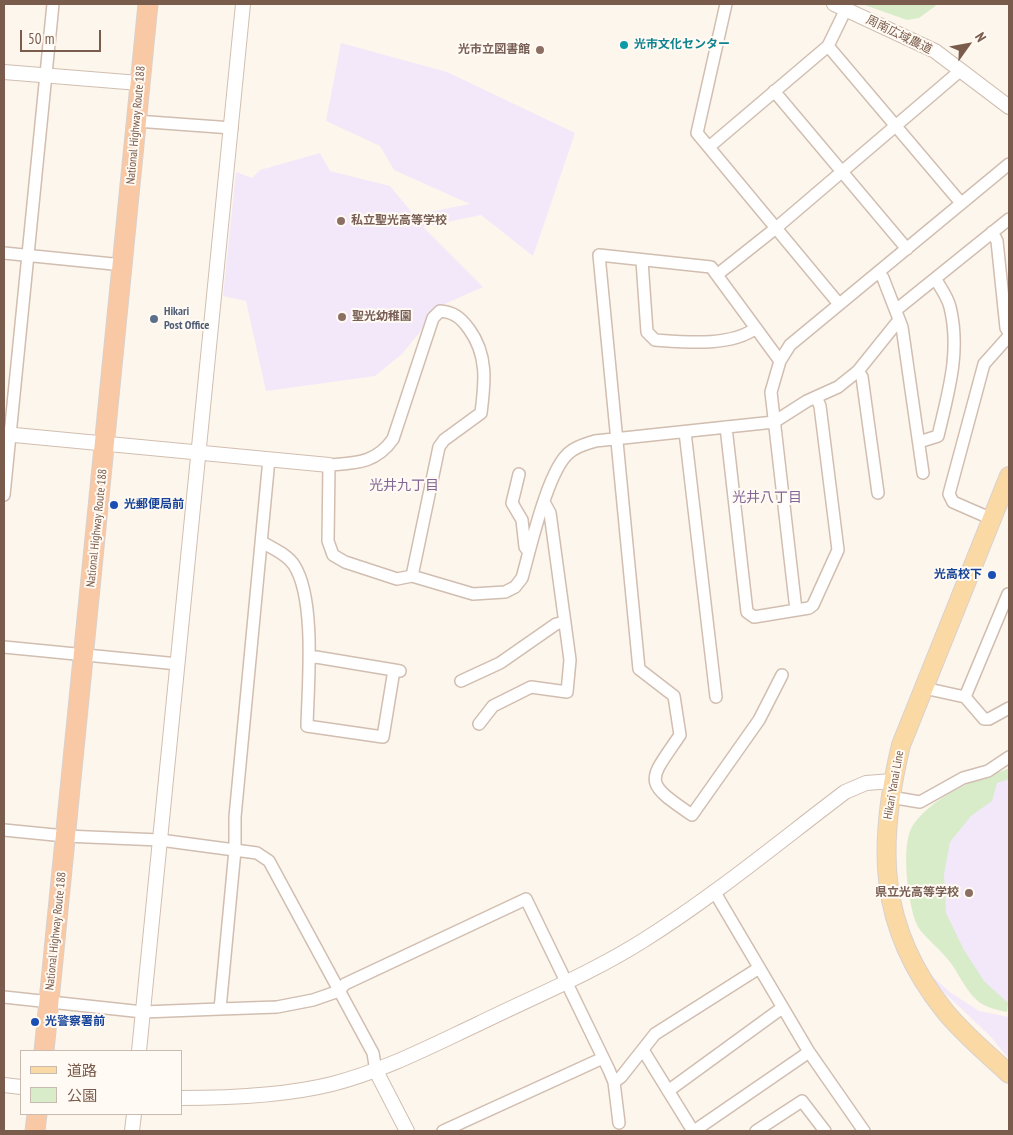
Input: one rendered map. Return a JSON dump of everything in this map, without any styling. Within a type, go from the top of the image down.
[{"type":"highway","name":"National Highway Route 188","points":[[44,1050],[106,444],[148,4]]},
{"type":"highway","points":[[35,1131],[37,1115]]},
{"type":"main road","name":"Hikari Yanai Line","points":[[1009,476],[901,745],[891,789],[886,859],[891,904],[904,944],[919,976],[945,1012],[1009,1074]]},
{"type":"street","points":[[4,495],[7,434],[28,256],[52,4]]},
{"type":"street","points":[[139,1050],[243,4]]},
{"type":"street","points":[[726,4],[696,133],[839,304]]},
{"type":"street","points":[[709,148],[774,90],[828,46],[840,6]]},
{"type":"street","name":"周南広域農道","points":[[840,6],[935,51],[1009,107]]},
{"type":"street","points":[[828,46],[898,126],[961,203]]},
{"type":"street","points":[[718,274],[898,126],[962,70]]},
{"type":"street","points":[[4,72],[45,77],[140,83]]},
{"type":"street","points":[[774,90],[908,249]]},
{"type":"street","points":[[136,121],[232,128]]},
{"type":"street","points":[[796,610],[771,392],[780,361],[790,346],[1009,164]]},
{"type":"street","points":[[329,465],[328,541],[334,555],[345,562],[397,579],[412,576],[473,594],[505,592],[515,588],[522,578],[544,502],[559,464],[569,452],[581,445],[616,439],[774,422],[816,396],[838,387],[858,371],[897,315],[1009,219]]},
{"type":"street","points":[[992,232],[996,241],[1006,328],[1009,334],[984,364],[950,494],[953,502],[992,519]]},
{"type":"street","points":[[4,254],[123,265]]},
{"type":"street","points":[[780,361],[711,266],[642,261],[599,255],[639,669],[674,696],[680,735],[655,772],[655,782],[660,794],[692,815],[759,720],[782,675]]},
{"type":"street","points":[[642,261],[647,332],[655,340],[710,342],[748,334],[756,328]]},
{"type":"street","points":[[879,273],[883,278],[902,327],[923,473]]},
{"type":"street","points":[[919,442],[938,436],[954,366],[955,352],[950,306],[936,280]]},
{"type":"street","points":[[7,434],[329,465],[358,463],[384,451],[393,439],[433,318],[440,311],[452,312],[463,322],[475,338],[482,355],[485,383],[481,413],[444,440],[439,448],[412,576]]},
{"type":"street","points":[[858,371],[862,377],[878,493]]},
{"type":"street","points":[[726,427],[747,612],[754,617],[809,608],[813,605],[838,550],[820,406],[816,396]]},
{"type":"street","points":[[685,432],[716,697]]},
{"type":"street","points":[[220,1009],[235,850],[235,816],[269,460]]},
{"type":"street","points":[[519,474],[512,503],[522,520],[526,547],[529,552]]},
{"type":"street","points":[[479,724],[493,706],[531,688],[567,692],[570,660],[550,513],[544,502]]},
{"type":"street","points":[[262,542],[283,554],[293,565],[307,615],[309,658],[307,726],[383,736],[397,671],[316,657],[309,658]]},
{"type":"street","points":[[964,698],[1008,594]]},
{"type":"street","points":[[461,681],[500,663],[548,629],[565,622]]},
{"type":"street","points":[[4,647],[178,664]]},
{"type":"street","points":[[924,688],[964,698],[984,719],[989,719],[1009,708]]},
{"type":"street","points":[[182,1098],[252,1095],[299,1090],[331,1084],[376,1071],[566,982],[642,941],[714,891],[844,792],[866,783],[891,789],[920,802],[963,778],[988,771],[1009,758]]},
{"type":"street","points":[[4,830],[65,836],[160,840],[257,853],[269,861],[372,1053],[376,1071],[407,1131]]},
{"type":"street","points":[[714,891],[809,1052],[864,1131]]},
{"type":"street","points":[[4,997],[143,1012],[277,1007],[314,1000],[339,991],[345,984],[526,899],[614,1082],[619,1123]]},
{"type":"street","points":[[614,1082],[621,1077],[656,1034],[758,968]]},
{"type":"street","points":[[668,1091],[782,1008]]},
{"type":"street","points":[[643,1050],[693,1131],[809,1052]]},
{"type":"street","points":[[443,1131],[604,1058]]},
{"type":"street","points":[[4,1085],[20,1087]]},
{"type":"street","points":[[758,1131],[802,1101],[825,1131]]},
{"type":"street","points":[[132,1131],[134,1115]]},
{"type":"shaded area","name":"私立聖光高等学校","points":[[341,43],[447,72],[575,133],[533,256],[481,215],[423,227],[483,287],[431,310],[420,332],[402,354],[375,376],[266,391],[246,301],[223,296],[236,172],[252,178],[260,170],[320,153],[330,171],[390,186],[414,215],[470,204],[394,170],[380,146],[326,121]]},
{"type":"shaded area","name":"県立光高等学校","points":[[1009,774],[1009,1007],[987,992],[944,937],[932,846],[945,817]]},
{"type":"shaded area","points":[[933,977],[951,993],[979,1011],[1009,1017],[1009,1059],[991,1037],[929,978]]},
{"type":"green space","points":[[862,4],[938,4],[919,18],[907,20]]},
{"type":"green space","points":[[1009,768],[1009,779],[997,783],[992,801],[971,816],[950,842],[944,874],[946,913],[964,950],[984,981],[1008,1003],[1007,1012],[985,1006],[979,1002],[967,989],[947,958],[919,929],[908,890],[906,860],[909,834],[919,817],[935,803],[962,786]]},
{"type":"place","name":"光市文化センター","points":[[624,45]]},
{"type":"place","name":"光市立図書館","points":[[540,50]]},
{"type":"place","name":"私立聖光高等学校","points":[[341,221]]},
{"type":"place","name":"聖光幼稚園","points":[[342,317]]},
{"type":"place","name":"Hikari Post Office","points":[[154,319]]},
{"type":"place","name":"光郵便局前","points":[[114,505]]},
{"type":"place","name":"光高校下","points":[[992,575]]},
{"type":"place","name":"県立光高等学校","points":[[969,893]]},
{"type":"place","name":"光警察署前","points":[[35,1022]]},
{"type":"district","name":"光井九丁目","points":[[404,486]]},
{"type":"district","name":"光井八丁目","points":[[767,498]]}]
